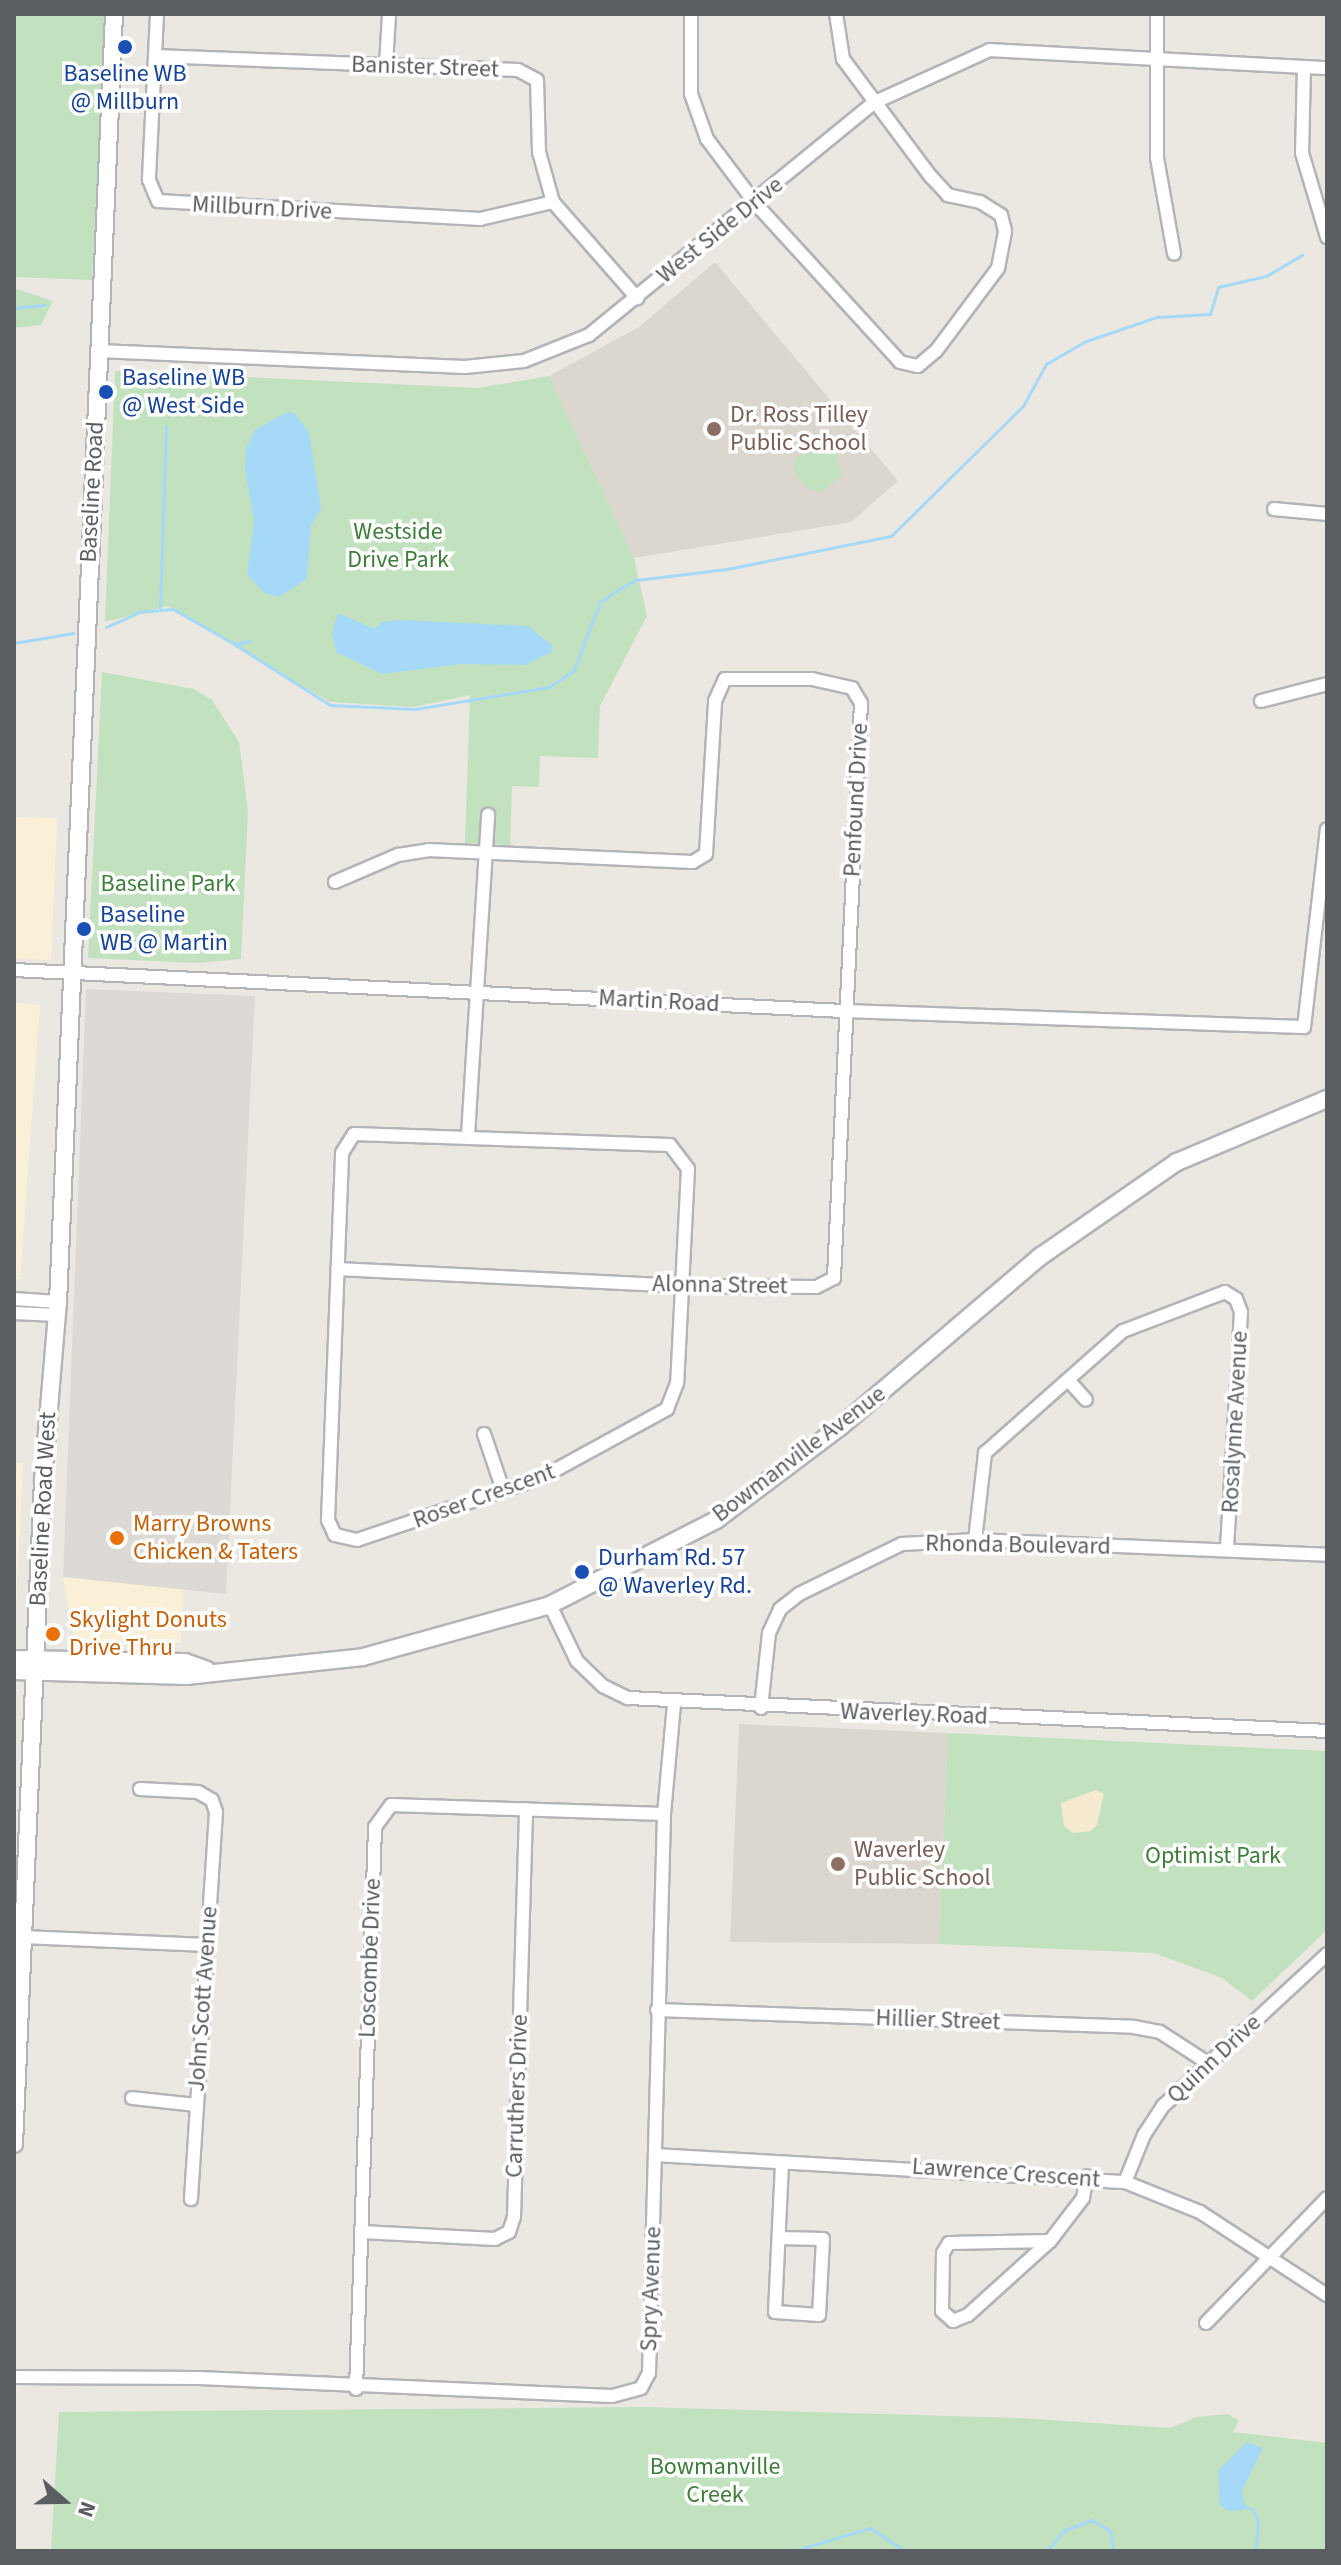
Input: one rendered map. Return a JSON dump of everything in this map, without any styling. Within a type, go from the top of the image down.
[{"type":"street","name":"Baseline Road","points":[[70,971],[114,14]]},
{"type":"street","name":"Millburn Drive","points":[[157,14],[149,180],[158,201],[480,219],[553,202]]},
{"type":"street","points":[[386,65],[389,14]]},
{"type":"street","points":[[691,14],[696,119],[755,203],[900,362],[918,366],[936,351],[998,268],[1005,231],[1001,215],[980,202],[948,195],[873,103],[843,59],[836,14]]},
{"type":"street","points":[[1157,14],[1157,158],[1174,253]]},
{"type":"street","name":"West Side Drive","points":[[99,351],[502,365],[542,357],[589,335],[755,203],[873,103],[990,50],[1327,68]]},
{"type":"street","name":"Banister Street","points":[[155,56],[518,70],[537,80],[539,152],[553,202],[637,298]]},
{"type":"street","points":[[1304,67],[1302,153],[1327,237]]},
{"type":"street","points":[[1274,509],[1327,514]]},
{"type":"street","name":"Penfound Drive","points":[[486,852],[693,862],[706,854],[715,701],[725,679],[812,679],[852,688],[861,703],[844,1011]]},
{"type":"street","points":[[1261,701],[1327,684]]},
{"type":"street","points":[[468,1135],[488,815]]},
{"type":"street","name":"Martin Road","points":[[14,970],[844,1011],[1304,1027],[1327,829]]},
{"type":"street","points":[[335,882],[398,855],[428,850],[486,852]]},
{"type":"street","name":"Baseline Road West","points":[[14,2144],[35,1666],[57,1308],[70,971]]},
{"type":"street","name":"Alonna Street","points":[[337,1269],[683,1286],[816,1287],[834,1278],[844,1011]]},
{"type":"street","name":"Bowmanville Avenue","points":[[14,1671],[35,1666],[185,1662],[209,1671],[363,1657],[550,1605],[716,1520],[840,1427],[1041,1256],[1177,1162],[1327,1099]]},
{"type":"street","name":"Roser Crescent","points":[[354,1134],[468,1135],[670,1145],[688,1169],[677,1383],[667,1409],[543,1477],[357,1540],[335,1535],[328,1520],[337,1269],[342,1153],[354,1134]]},
{"type":"street","name":"Rosalynne Avenue","points":[[975,1540],[985,1453],[1123,1331],[1205,1297],[1225,1292],[1236,1299],[1241,1312],[1227,1550]]},
{"type":"street","points":[[14,1299],[57,1308]]},
{"type":"street","points":[[14,1313],[57,1308]]},
{"type":"street","points":[[1069,1381],[1086,1400]]},
{"type":"street","points":[[484,1434],[503,1490]]},
{"type":"street","name":"Rhonda Boulevard","points":[[761,1708],[769,1633],[780,1609],[799,1594],[902,1544],[975,1540],[1327,1555]]},
{"type":"street","name":"Waverley Road","points":[[550,1605],[577,1661],[603,1686],[628,1698],[674,1704],[1327,1731]]},
{"type":"street","name":"Bowmanville Avenue","points":[[14,1659],[35,1666]]},
{"type":"street","name":"Spry Avenue","points":[[14,2377],[199,2378],[356,2389],[612,2396],[641,2388],[649,2373],[664,1814],[674,1704]]},
{"type":"street","name":"John Scott Avenue","points":[[140,1789],[198,1792],[212,1800],[216,1812],[191,2199]]},
{"type":"street","name":"Loscombe Drive","points":[[356,2389],[375,1827],[391,1805],[664,1814]]},
{"type":"street","name":"Carruthers Drive","points":[[362,2232],[495,2239],[509,2232],[514,2217],[526,1809]]},
{"type":"street","points":[[23,1937],[207,1945]]},
{"type":"street","name":"Quinn Drive","points":[[1125,2182],[1144,2135],[1163,2106],[1327,1954]]},
{"type":"street","name":"Hillier Street","points":[[657,2010],[1134,2027],[1160,2032],[1208,2063]]},
{"type":"street","points":[[132,2098],[195,2105]]},
{"type":"street","name":"Lawrence Crescent","points":[[656,2155],[1087,2176],[1125,2182],[1200,2212],[1327,2295]]},
{"type":"street","points":[[779,2238],[823,2239],[819,2315],[775,2312],[782,2163]]},
{"type":"street","points":[[1050,2241],[949,2243],[943,2253],[942,2311],[953,2321],[968,2315],[1050,2241],[1083,2198],[1087,2176]]},
{"type":"street","points":[[1206,2323],[1267,2256],[1327,2198]]},
{"type":"shaded area","name":"Dr. Ross Tilley Public School","points":[[715,262],[898,481],[851,522],[634,558],[549,376],[639,327]]},
{"type":"shaded area","points":[[14,817],[57,818],[51,960],[14,959]]},
{"type":"shaded area","points":[[86,989],[255,996],[226,1594],[63,1577]]},
{"type":"shaded area","points":[[14,1003],[40,1005],[20,1279],[14,1279]]},
{"type":"shaded area","points":[[14,1463],[23,1463],[15,1627],[14,1627]]},
{"type":"shaded area","points":[[63,1577],[183,1586],[181,1643],[74,1640]]},
{"type":"shaded area","name":"Waverley Public School","points":[[739,1724],[948,1733],[939,1944],[730,1942]]},
{"type":"green space","points":[[14,14],[105,14],[92,280],[14,277]]},
{"type":"green space","points":[[14,288],[53,301],[41,325],[14,328]]},
{"type":"green space","name":"Westside Drive Park","points":[[115,371],[478,388],[549,376],[634,558],[647,616],[600,706],[598,758],[540,756],[539,787],[512,786],[510,845],[465,843],[470,695],[414,707],[330,702],[167,606],[105,622]]},
{"type":"green space","points":[[825,441],[833,442],[842,476],[821,492],[807,488],[793,470],[796,458]]},
{"type":"green space","name":"Baseline Park","points":[[102,672],[194,689],[212,700],[239,742],[248,811],[241,959],[197,963],[88,958]]},
{"type":"green space","name":"Optimist Park","points":[[948,1733],[1327,1751],[1327,1930],[1252,2001],[1222,1978],[1154,1953],[939,1944]]},
{"type":"green space","name":"Bowmanville Creek","points":[[645,2407],[1019,2418],[1170,2428],[1197,2417],[1227,2414],[1239,2420],[1233,2432],[1327,2443],[1327,2551],[51,2551],[59,2412]]},
{"type":"sand","points":[[1096,1790],[1104,1794],[1097,1825],[1091,1831],[1073,1833],[1064,1826],[1061,1803]]},
{"type":"water","points":[[287,412],[294,413],[309,432],[321,508],[311,526],[307,579],[279,597],[264,593],[247,575],[254,520],[245,470],[246,449],[255,430]]},
{"type":"water","points":[[338,613],[375,629],[381,622],[401,620],[528,626],[553,646],[552,652],[525,665],[461,664],[382,674],[336,652],[332,633]]},
{"type":"water","points":[[1247,2442],[1263,2448],[1242,2491],[1244,2504],[1252,2509],[1229,2511],[1220,2505],[1218,2471]]},
{"type":"waterway","points":[[234,644],[330,705],[415,709],[549,687],[574,670],[600,602],[619,589],[636,580],[727,569],[891,536],[1023,406],[1046,364],[1086,341],[1157,317],[1210,314],[1218,287],[1266,276],[1302,255]]},
{"type":"waterway","points":[[14,308],[45,305]]},
{"type":"waterway","points":[[160,608],[166,426]]},
{"type":"waterway","points":[[106,627],[139,612],[173,609],[234,644],[250,641]]},
{"type":"waterway","points":[[14,643],[73,633]]},
{"type":"waterway","points":[[1252,2509],[1258,2520],[1256,2551]]},
{"type":"waterway","name":"Bowmanville Creek","points":[[1047,2551],[1063,2531],[1092,2520],[1110,2531],[1113,2551]]},
{"type":"waterway","name":"Bowmanville Creek","points":[[793,2551],[870,2528],[905,2551]]},
{"type":"place","name":"Baseline WB @ Millburn","points":[[125,47]]},
{"type":"place","name":"Baseline WB @ West Side","points":[[106,392]]},
{"type":"place","name":"Dr. Ross Tilley Public School","points":[[714,429]]},
{"type":"place","name":"Baseline WB @ Martin","points":[[84,929]]},
{"type":"place","name":"Marry Browns Chicken & Taters","points":[[117,1538]]},
{"type":"place","name":"Durham Rd. 57 @ Waverley Rd.","points":[[582,1572]]},
{"type":"place","name":"Skylight Donuts Drive Thru","points":[[53,1634]]},
{"type":"place","name":"Waverley Public School","points":[[838,1864]]}]
